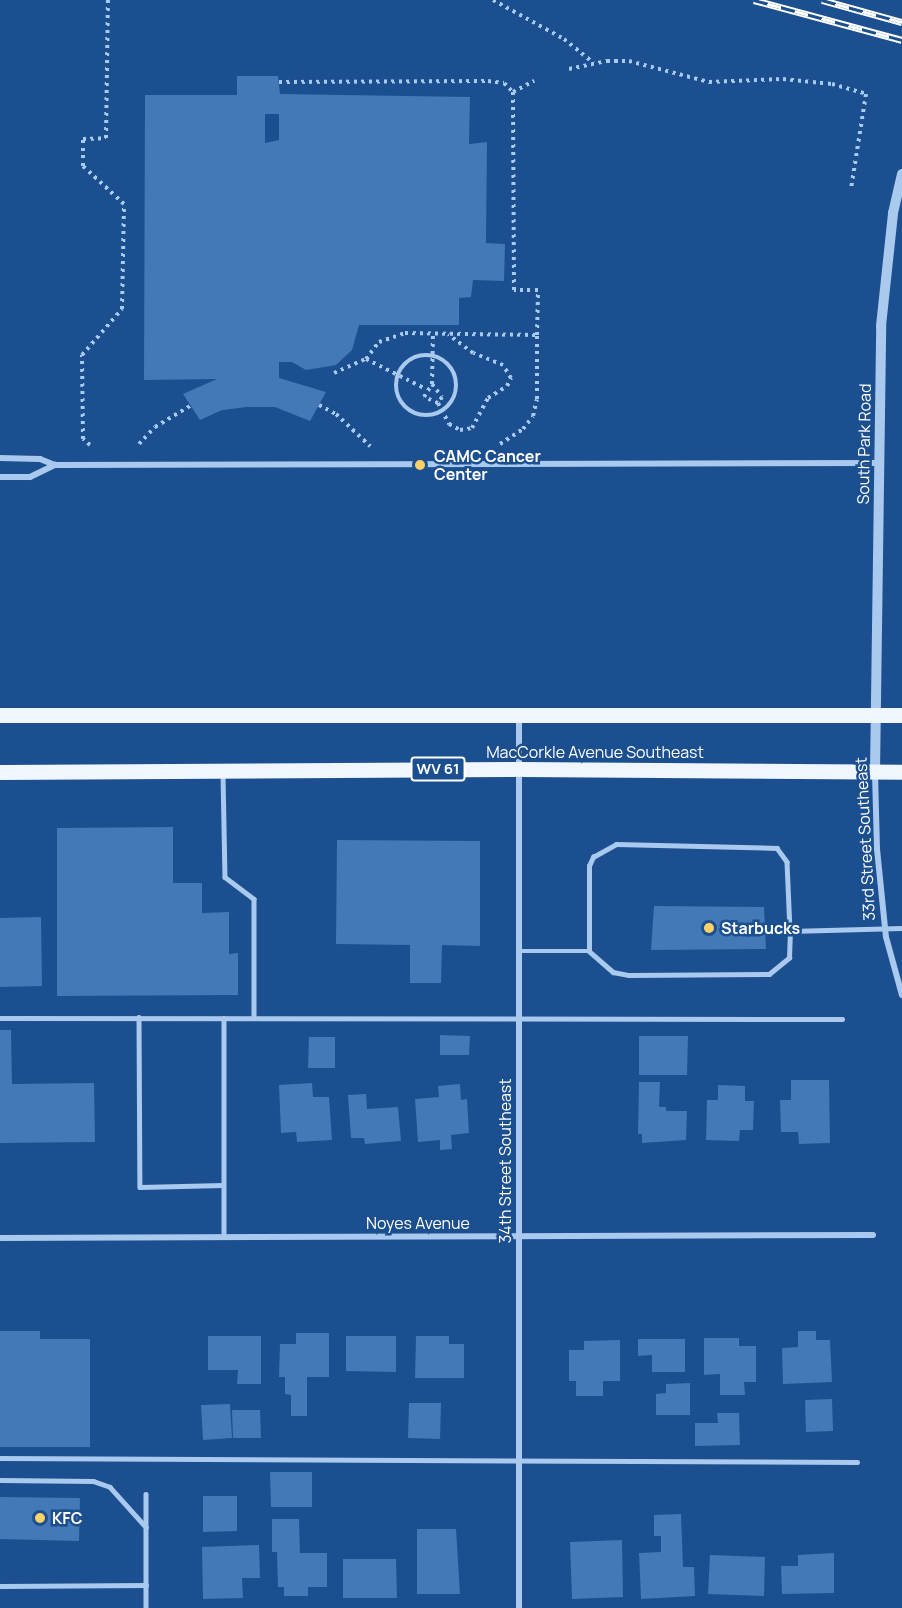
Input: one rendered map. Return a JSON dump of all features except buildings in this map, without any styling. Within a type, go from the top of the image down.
[{"type":"main road","points":[[0,715],[902,715]]},
{"type":"main road","name":"MacCorkle Avenue Southeast","points":[[0,772],[519,769],[902,772]]},
{"type":"street","name":"South Park Road","points":[[874,715],[881,326],[892,213],[902,174]]},
{"type":"street","points":[[0,458],[40,459],[55,465],[879,463]]},
{"type":"street","points":[[0,477],[30,477],[55,465]]},
{"type":"street","name":"34th Street Southeast","points":[[519,715],[519,1608]]},
{"type":"street","name":"33rd Street Southeast","points":[[874,715],[875,772],[885,928],[902,995]]},
{"type":"street","name":"Noyes Avenue","points":[[0,1238],[873,1235]]},
{"type":"lane","points":[[224,771],[225,877],[254,899],[254,1017]]},
{"type":"lane","points":[[519,951],[589,951],[613,972],[629,975],[769,974],[789,958],[787,862],[777,848],[616,844],[593,857],[589,866],[589,951]]},
{"type":"lane","points":[[790,931],[902,928]]},
{"type":"lane","points":[[0,1018],[519,1016],[842,1019]]},
{"type":"lane","points":[[139,1017],[140,1187],[223,1185]]},
{"type":"lane","points":[[224,1018],[224,1237]]},
{"type":"lane","points":[[0,1458],[857,1462]]},
{"type":"lane","points":[[0,1480],[93,1481],[110,1487],[146,1527]]},
{"type":"lane","points":[[146,1494],[146,1608]]},
{"type":"lane","points":[[0,1586],[146,1585]]},
{"type":"path","points":[[100,445],[91,446],[83,439],[82,355],[122,309],[124,204],[83,166],[83,139],[106,138],[108,0]]},
{"type":"path","points":[[494,0],[564,39],[595,63]]},
{"type":"path","points":[[569,69],[595,63],[628,61],[709,82],[783,80],[832,84],[866,94],[851,189]]},
{"type":"path","points":[[279,82],[488,81],[504,83],[513,92],[514,290],[538,290],[537,399],[533,416],[523,429],[497,445]]},
{"type":"path","points":[[513,92],[534,81]]},
{"type":"path","points":[[334,373],[366,359],[379,342],[405,333],[537,335]]},
{"type":"path","points":[[433,334],[432,384],[442,397],[438,403]]},
{"type":"path","points":[[432,384],[426,389],[424,397],[438,403],[449,423],[460,430],[472,428],[488,398],[507,386],[511,378],[503,365],[473,353],[448,334]]},
{"type":"path","points":[[432,355],[450,365],[456,375],[452,402],[443,410],[424,415],[411,410],[395,387],[397,375],[407,361],[432,355]]},
{"type":"path","points":[[366,359],[426,389]]},
{"type":"path","points":[[319,405],[336,414],[369,446],[377,446]]},
{"type":"path","points":[[135,444],[143,444],[155,427],[190,406]]},
{"type":"railway","points":[[754,0],[902,40]]},
{"type":"railway","points":[[822,0],[902,22]]},
{"type":"place","name":"CAMC Cancer Center","points":[[420,465]]},
{"type":"place","name":"Starbucks","points":[[709,928]]},
{"type":"place","name":"KFC","points":[[40,1518]]}]
